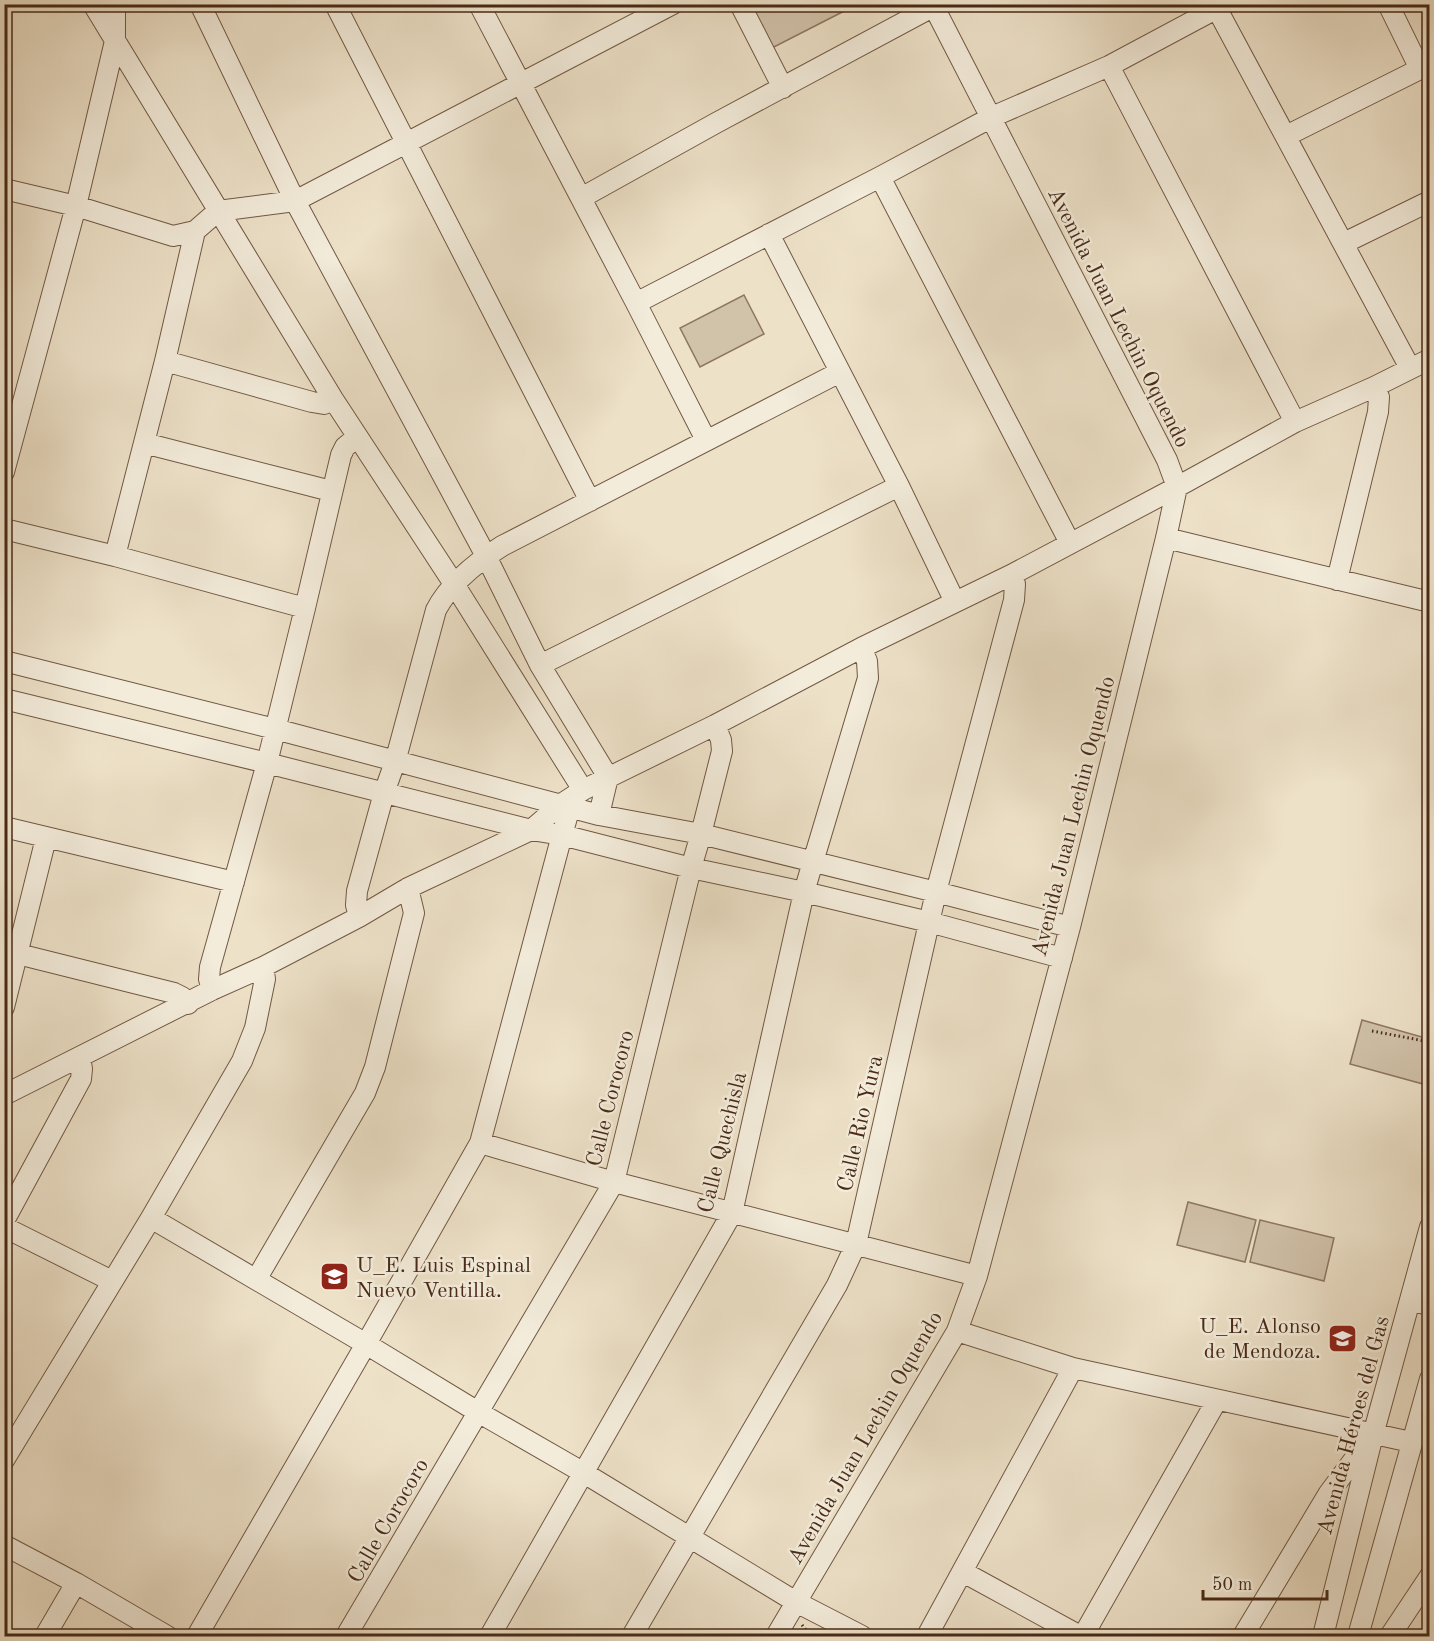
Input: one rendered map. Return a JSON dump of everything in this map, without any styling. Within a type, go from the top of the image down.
[{"type":"street","points":[[93,4],[333,399],[454,584],[583,790]]},
{"type":"street","points":[[4,472],[76,206],[115,41],[115,4]]},
{"type":"street","points":[[200,4],[295,201],[486,556],[540,664],[608,777],[598,814]]},
{"type":"street","points":[[335,4],[590,501]]},
{"type":"street","points":[[479,4],[706,440]]},
{"type":"street","points":[[4,189],[76,206],[173,236],[195,231],[218,211],[295,201],[673,4]]},
{"type":"street","points":[[740,4],[783,88]]},
{"type":"street","points":[[1286,136],[1425,66],[1388,4]]},
{"type":"street","points":[[581,198],[936,6]]},
{"type":"street","name":"Avenida Juan Lechin Oquendo","points":[[776,1636],[957,1331],[977,1276],[1070,927],[1177,487],[1167,460],[936,6]]},
{"type":"street","points":[[636,303],[992,117],[1109,66],[1221,7],[1286,136],[1410,368]]},
{"type":"street","points":[[1109,66],[1295,422]]},
{"type":"street","points":[[880,177],[1070,543]]},
{"type":"street","points":[[1344,243],[1430,201]]},
{"type":"street","points":[[116,556],[195,231]]},
{"type":"street","points":[[769,234],[899,486],[955,602]]},
{"type":"street","points":[[4,1095],[212,990],[263,967],[359,917],[408,888],[531,830],[583,790],[715,725],[861,648],[1011,575],[1295,422],[1430,359]]},
{"type":"street","points":[[165,361],[312,402],[324,404],[333,399]]},
{"type":"street","points":[[359,917],[356,905],[357,891],[436,610],[442,598],[454,584],[486,556],[502,546],[840,372]]},
{"type":"street","points":[[1337,580],[1378,412],[1379,397],[1374,387]]},
{"type":"street","points":[[212,990],[209,979],[210,968],[267,763],[331,491],[341,454],[345,447],[357,437]]},
{"type":"street","points":[[144,443],[331,491]]},
{"type":"street","points":[[540,664],[899,486]]},
{"type":"street","points":[[4,529],[116,556],[305,608]]},
{"type":"street","points":[[1166,538],[1430,602]]},
{"type":"street","name":"Calle Rio Yura","points":[[632,1636],[837,1285],[856,1244],[936,892],[1014,600],[1015,584],[1011,575]]},
{"type":"street","name":"Calle Quechisla","points":[[490,1636],[732,1212],[804,892],[868,678],[867,661],[861,648]]},
{"type":"street","points":[[4,662],[275,729],[565,806],[701,834],[1070,927]]},
{"type":"street","points":[[4,699],[531,830],[562,835],[691,868],[929,922],[1062,958]]},
{"type":"street","name":"Calle Corocoro","points":[[346,1636],[614,1182],[722,751],[721,740],[715,725]]},
{"type":"street","points":[[197,1636],[480,1143],[562,835],[565,806]]},
{"type":"street","points":[[4,827],[234,882]]},
{"type":"street","points":[[4,1007],[46,838]]},
{"type":"street","points":[[256,1278],[364,1093],[371,1075],[414,913],[408,888]]},
{"type":"street","points":[[18,954],[174,993],[188,1004]]},
{"type":"street","points":[[4,1460],[151,1218],[242,1061],[255,1028],[265,979],[263,967]]},
{"type":"street","points":[[4,1221],[81,1079],[80,1057]]},
{"type":"street","points":[[480,1143],[614,1182],[977,1276]]},
{"type":"street","points":[[151,1218],[584,1473],[796,1602],[862,1636]]},
{"type":"street","points":[[4,1227],[112,1281]]},
{"type":"street","name":"Avenida Héroes del Gas","points":[[1323,1636],[1372,1435],[1420,1303],[1430,1227]]},
{"type":"street","points":[[957,1331],[1073,1368],[1411,1442]]},
{"type":"street","points":[[927,1636],[1073,1368]]},
{"type":"street","points":[[1358,1636],[1430,1379]]},
{"type":"street","points":[[963,1572],[1081,1636],[1217,1400]]},
{"type":"street","points":[[1243,1636],[1329,1493],[1372,1435]]},
{"type":"street","points":[[4,1545],[76,1583],[167,1636]]},
{"type":"street","points":[[1390,1636],[1430,1576]]},
{"type":"street","points":[[45,1636],[76,1583]]},
{"type":"path","points":[[1372,1031],[1430,1042]]},
{"type":"shaded area","points":[[750,5],[856,5],[772,48]]},
{"type":"shaded area","points":[[744,295],[764,334],[700,367],[680,328]]},
{"type":"shaded area","points":[[1362,1020],[1429,1039],[1429,1060],[1423,1084],[1350,1064]]},
{"type":"shaded area","points":[[1188,1202],[1256,1220],[1245,1262],[1177,1245]]},
{"type":"shaded area","points":[[1260,1220],[1334,1238],[1324,1281],[1250,1262]]},
{"type":"place","name":"U_E. Luis Espinal Nuevo Ventilla.","points":[[335,1277]]},
{"type":"place","name":"U_E. Alonso de Mendoza.","points":[[1342,1338]]}]
